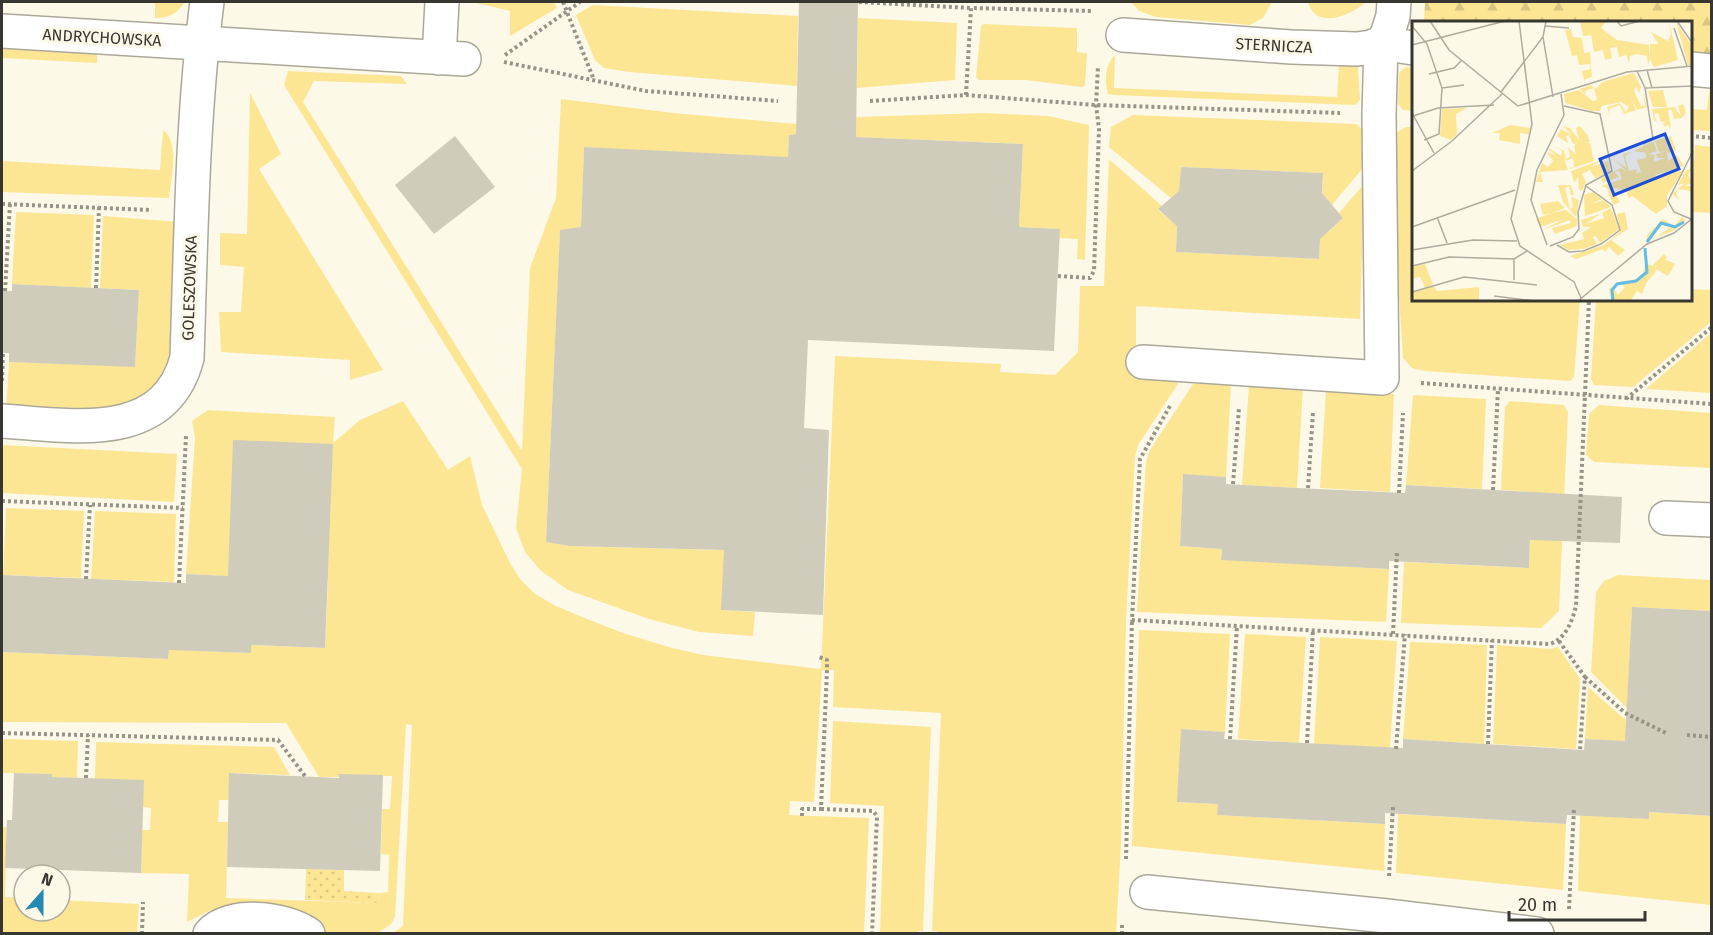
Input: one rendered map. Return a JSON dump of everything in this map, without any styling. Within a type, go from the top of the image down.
[{"type":"street","name":"GOLESZOWSKA","points":[[2,421],[95,427],[118,423],[140,416],[164,399],[174,389],[182,375],[187,358],[192,212],[202,42],[207,2]]},
{"type":"street","name":"ANDRYCHOWSKA","points":[[2,31],[452,59],[442,2]]},
{"type":"street","points":[[1143,362],[1315,372],[1393,380],[1379,115],[1381,43],[1387,35],[1393,16],[1394,2]]},
{"type":"street","name":"STERNICZA","points":[[1123,35],[1291,47],[1357,49],[1381,43]]},
{"type":"street","points":[[1381,43],[1412,48]]},
{"type":"street","points":[[1692,69],[1712,71]]},
{"type":"street","points":[[1665,518],[1712,520]]},
{"type":"street","points":[[1135,902],[1388,916],[1537,933]]},
{"type":"street","points":[[210,933],[229,921],[275,921],[292,925],[308,933]]},
{"type":"path","points":[[563,2],[594,80]]},
{"type":"path","points":[[580,2],[497,61],[646,91],[778,101]]},
{"type":"path","points":[[859,2],[1099,11]]},
{"type":"path","points":[[966,95],[971,8]]},
{"type":"path","points":[[1058,276],[1090,278],[1094,271],[1099,129],[1096,105],[1098,64]]},
{"type":"path","points":[[870,101],[966,95],[1096,105],[1379,115]]},
{"type":"path","points":[[1692,136],[1712,138]]},
{"type":"path","points":[[2,204],[192,212]]},
{"type":"path","points":[[5,291],[10,204]]},
{"type":"path","points":[[96,288],[99,207]]},
{"type":"path","points":[[1132,620],[1550,644],[1559,640],[1573,619],[1576,606],[1589,302]]},
{"type":"path","points":[[1626,399],[1712,327]]},
{"type":"path","points":[[2,381],[3,353]]},
{"type":"path","points":[[1125,869],[1132,620],[1140,459],[1194,365]]},
{"type":"path","points":[[1233,484],[1242,368]]},
{"type":"path","points":[[1308,488],[1315,372]]},
{"type":"path","points":[[1399,493],[1393,380],[1712,404]]},
{"type":"path","points":[[1493,490],[1498,389]]},
{"type":"path","points":[[164,399],[186,437],[179,583]]},
{"type":"path","points":[[2,501],[183,508]]},
{"type":"path","points":[[86,579],[90,505]]},
{"type":"path","points":[[1393,634],[1397,552]]},
{"type":"path","points":[[1230,739],[1238,626]]},
{"type":"path","points":[[1307,743],[1313,629]]},
{"type":"path","points":[[1396,748],[1405,634]]},
{"type":"path","points":[[1488,744],[1492,640]]},
{"type":"path","points":[[1559,640],[1585,677],[1625,713],[1666,733]]},
{"type":"path","points":[[819,657],[827,660],[821,809]]},
{"type":"path","points":[[1580,749],[1585,677]]},
{"type":"path","points":[[2,733],[278,740],[305,776]]},
{"type":"path","points":[[86,778],[88,735]]},
{"type":"path","points":[[1687,735],[1712,737]]},
{"type":"path","points":[[1388,916],[1393,807]]},
{"type":"path","points":[[1569,911],[1574,808]]},
{"type":"path","points":[[802,816],[802,809],[873,812],[877,816],[872,933]]},
{"type":"path","points":[[141,933],[143,902]]},
{"type":"path","points":[[1122,933],[1135,902]]},
{"type":"green space","points":[[155,2],[185,2],[179,10],[172,14],[155,18]]},
{"type":"green space","points":[[472,2],[554,2],[557,8],[510,36],[510,11]]},
{"type":"green space","points":[[1131,2],[1272,2],[1263,18],[1250,25],[1156,17],[1139,11]]},
{"type":"green space","points":[[1308,2],[1366,2],[1352,12],[1326,18],[1312,11]]},
{"type":"green space","points":[[1425,2],[1711,2],[1711,56],[1692,55],[1692,21],[1424,21]]},
{"type":"green space","points":[[593,5],[798,16],[797,86],[604,68],[595,60],[576,15]]},
{"type":"green space","points":[[858,18],[957,23],[955,80],[857,88]]},
{"type":"green space","points":[[984,24],[1077,28],[1077,52],[1087,53],[1085,85],[1082,87],[1026,80],[979,80],[976,77],[981,26]]},
{"type":"green space","points":[[2,48],[97,52],[97,63],[2,58]]},
{"type":"green space","points":[[1115,55],[1114,88],[1337,97],[1339,64],[1354,64],[1358,67],[1360,100],[1355,105],[1108,94],[1106,73]]},
{"type":"green space","points":[[1406,67],[1412,68],[1412,111],[1403,110],[1398,104],[1399,73]]},
{"type":"green space","points":[[288,71],[401,76],[407,84],[314,81],[303,102],[522,451],[530,268],[556,198],[561,99],[673,113],[797,124],[797,134],[789,135],[788,163],[584,147],[581,227],[560,231],[546,542],[569,546],[757,551],[721,610],[755,612],[753,636],[699,632],[649,619],[568,590],[541,571],[525,552],[516,528],[522,469],[284,85]]},
{"type":"green space","points":[[1710,86],[1711,131],[1692,130],[1692,109],[1707,110]]},
{"type":"green space","points":[[250,93],[281,154],[259,169],[383,370],[350,380],[350,360],[221,352],[219,312],[241,312],[244,267],[220,265],[220,233],[247,234]]},
{"type":"green space","points":[[984,113],[1048,116],[1089,125],[1085,260],[1077,259],[1078,239],[1059,238],[1060,229],[1019,227],[1023,144],[856,137],[856,117]]},
{"type":"green space","points":[[1133,115],[1356,124],[1363,130],[1362,169],[1332,205],[1322,202],[1323,173],[1181,167],[1179,195],[1171,198],[1109,147],[1111,127]]},
{"type":"green space","points":[[1406,127],[1412,127],[1412,302],[1580,302],[1574,377],[1570,381],[1424,371],[1412,368],[1403,358],[1390,153],[1394,137]]},
{"type":"green space","points":[[163,130],[168,136],[173,152],[169,198],[2,192],[2,161],[160,170]]},
{"type":"green space","points":[[1695,145],[1711,147],[1711,213],[1692,212]]},
{"type":"green space","points":[[1109,159],[1162,206],[1158,210],[1177,223],[1176,252],[1319,259],[1320,231],[1329,231],[1342,219],[1339,213],[1364,184],[1360,319],[1136,306],[1136,377],[1176,381],[1178,384],[1138,445],[1135,457],[1126,620],[1121,845],[1116,933],[938,934],[937,931],[932,931],[941,713],[833,707],[834,670],[822,670],[814,802],[790,801],[789,815],[869,818],[864,933],[393,933],[403,926],[412,725],[406,724],[395,917],[391,924],[378,933],[323,933],[284,908],[224,907],[209,911],[187,922],[189,874],[141,873],[142,830],[150,830],[151,808],[143,807],[95,779],[96,742],[274,747],[290,775],[230,773],[229,800],[219,800],[218,822],[228,822],[226,898],[378,903],[379,893],[388,892],[389,855],[381,854],[382,809],[390,809],[392,776],[319,777],[286,723],[2,722],[2,652],[168,659],[169,642],[184,650],[250,653],[251,645],[325,648],[328,581],[186,574],[195,438],[192,421],[208,410],[335,417],[333,443],[360,420],[403,401],[448,470],[470,456],[482,505],[510,563],[520,579],[535,594],[587,619],[672,648],[703,655],[821,669],[835,356],[1001,364],[1000,372],[1055,375],[1078,352],[1080,286],[1104,286]]},
{"type":"green space","points":[[16,212],[94,215],[91,288],[12,284]]},
{"type":"green space","points":[[103,216],[180,222],[177,347],[159,386],[123,407],[100,412],[6,412],[9,362],[135,366],[139,290],[100,288]]},
{"type":"green space","points":[[1692,289],[1711,290],[1711,322],[1633,387],[1594,385],[1591,379],[1596,302],[1692,302]]},
{"type":"green space","points":[[1711,333],[1711,393],[1646,389]]},
{"type":"green space","points":[[1193,384],[1231,384],[1226,477],[1183,475],[1180,546],[1222,549],[1221,559],[1389,569],[1386,622],[1137,612],[1146,462],[1150,450]]},
{"type":"green space","points":[[1249,385],[1303,387],[1297,488],[1242,485]]},
{"type":"green space","points":[[1326,390],[1394,394],[1390,492],[1320,488]]},
{"type":"green space","points":[[1413,395],[1486,399],[1482,489],[1406,485]]},
{"type":"green space","points":[[1510,401],[1564,405],[1568,412],[1559,611],[1541,628],[1401,623],[1404,562],[1529,568],[1533,492],[1501,490],[1505,407]]},
{"type":"green space","points":[[1599,405],[1711,413],[1711,468],[1594,462],[1586,455],[1589,414]]},
{"type":"green space","points":[[2,445],[177,454],[174,502],[2,493]]},
{"type":"green space","points":[[6,508],[84,511],[81,578],[3,575]]},
{"type":"green space","points":[[95,511],[176,514],[174,582],[91,579]]},
{"type":"green space","points":[[1618,575],[1711,580],[1711,611],[1632,607],[1627,708],[1591,672],[1596,592],[1604,581]]},
{"type":"green space","points":[[1139,630],[1230,634],[1225,732],[1182,729],[1178,802],[1218,804],[1218,815],[1385,824],[1384,871],[1132,846]]},
{"type":"green space","points":[[1245,634],[1306,637],[1299,743],[1238,739]]},
{"type":"green space","points":[[1320,637],[1397,641],[1390,748],[1314,744]]},
{"type":"green space","points":[[1410,642],[1487,645],[1484,744],[1403,739]]},
{"type":"green space","points":[[1497,645],[1550,649],[1558,647],[1580,679],[1576,749],[1493,744]]},
{"type":"green space","points":[[1588,687],[1622,717],[1665,744],[1585,739]]},
{"type":"green space","points":[[833,721],[931,727],[923,931],[880,933],[884,806],[830,803]]},
{"type":"green space","points":[[4,739],[78,741],[77,778],[52,777],[52,774],[2,773],[2,741]]},
{"type":"green space","points":[[1649,812],[1711,816],[1711,905],[1578,891],[1580,815],[1649,819]]},
{"type":"green space","points":[[1398,814],[1566,824],[1563,890],[1396,873]]},
{"type":"green space","points":[[2,827],[7,827],[5,897],[12,897],[12,923],[72,923],[72,901],[139,904],[137,933],[2,933]]},
{"type":"green space","points":[[306,869],[344,870],[344,891],[379,893],[378,903],[305,900]]},
{"type":"building","points":[[799,2],[858,2],[856,137],[1023,144],[1019,227],[1060,229],[1054,351],[808,340],[804,428],[829,430],[823,615],[721,610],[724,550],[569,546],[546,542],[560,230],[581,227],[584,147],[788,157],[789,135],[796,134]]},
{"type":"building","points":[[455,136],[495,187],[434,234],[395,185]]},
{"type":"building","points":[[1181,167],[1323,173],[1322,193],[1343,218],[1320,239],[1319,259],[1176,252],[1177,226],[1158,209],[1179,191]]},
{"type":"building","points":[[12,284],[139,290],[135,367],[9,362],[9,353],[2,353],[2,291],[12,291]]},
{"type":"building","points":[[233,440],[333,444],[325,648],[251,645],[251,653],[169,650],[168,659],[2,652],[3,575],[186,583],[186,574],[228,576]]},
{"type":"building","points":[[1183,474],[1226,477],[1226,484],[1297,488],[1405,493],[1406,485],[1622,497],[1620,543],[1530,540],[1529,568],[1389,561],[1389,569],[1221,560],[1222,549],[1180,546]]},
{"type":"building","points":[[1632,607],[1712,611],[1712,816],[1649,812],[1649,819],[1567,815],[1566,824],[1385,813],[1385,824],[1217,815],[1218,804],[1177,802],[1181,729],[1225,732],[1224,739],[1403,748],[1403,739],[1584,750],[1585,739],[1625,741]]},
{"type":"building","points":[[14,773],[52,774],[52,777],[144,780],[141,873],[72,870],[72,863],[12,863],[12,868],[5,868],[7,820],[12,820]]},
{"type":"building","points":[[229,773],[339,778],[338,774],[383,775],[380,871],[227,867]]}]
